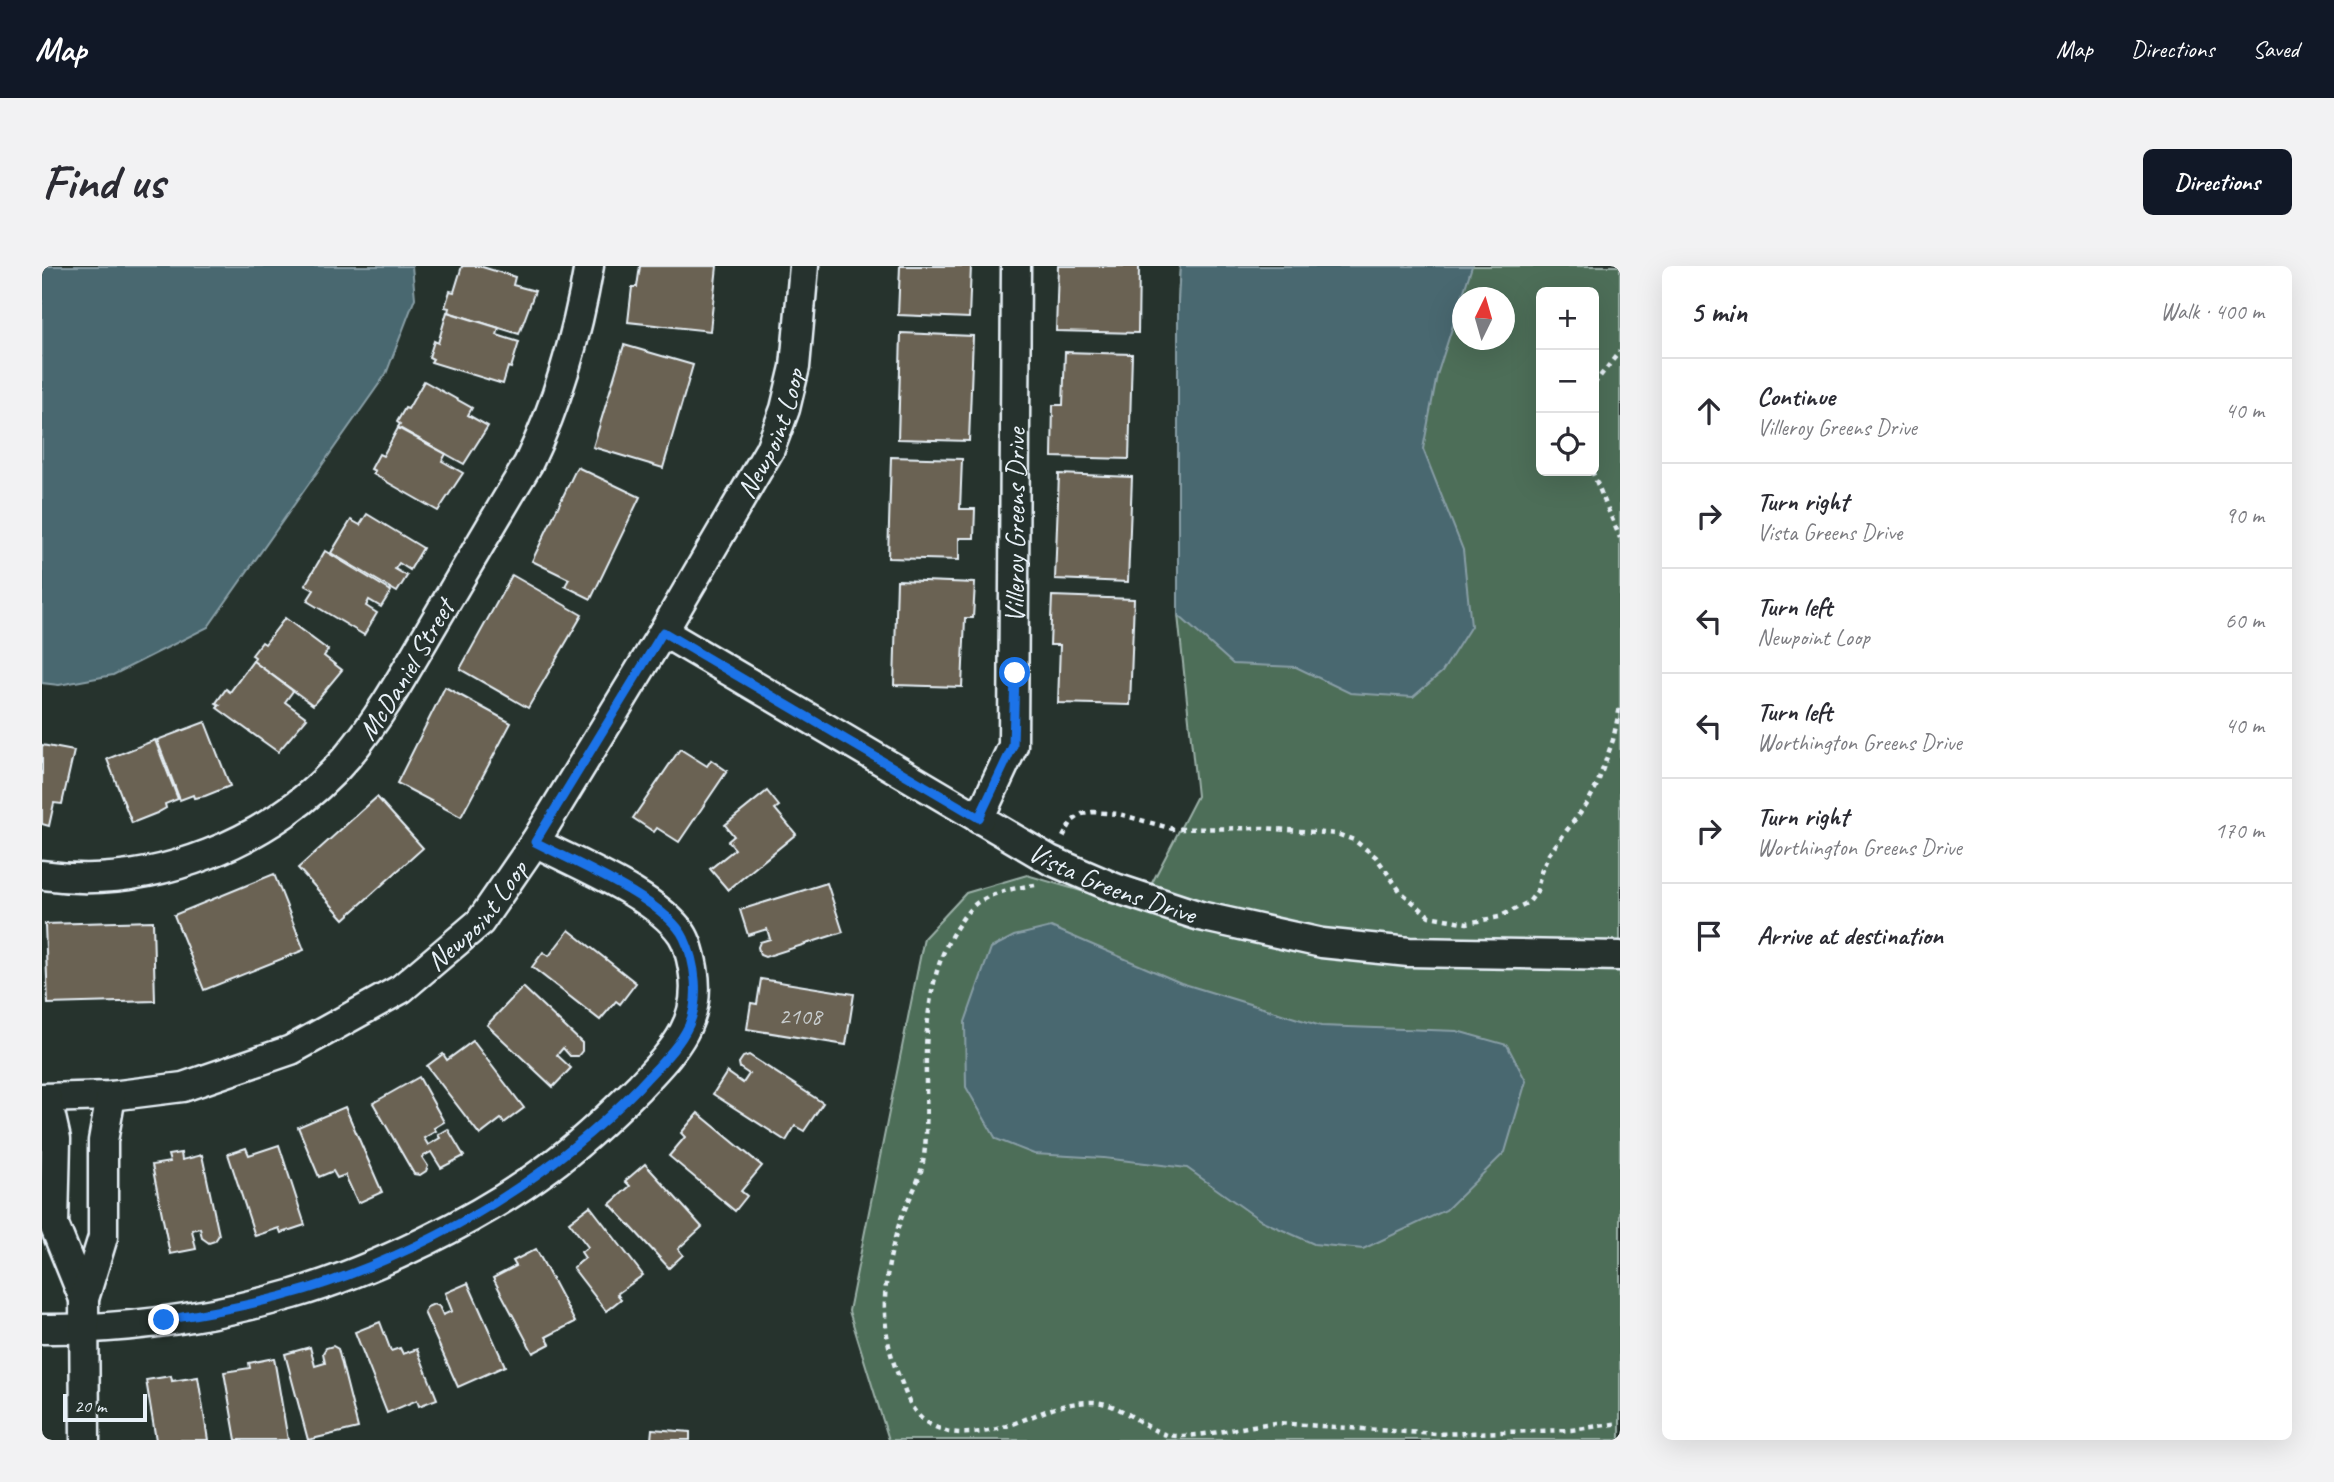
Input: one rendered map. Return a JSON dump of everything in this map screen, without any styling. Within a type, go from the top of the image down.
[{"type":"street","name":"McDaniel Street","points":[[42,875],[99,878],[143,873],[180,864],[228,846],[295,806],[346,758],[372,725],[528,464],[544,430],[567,367],[580,320],[589,266]]},
{"type":"street","name":"Newpoint Loop","points":[[44,1098],[111,1096],[183,1087],[291,1050],[401,989],[480,922],[535,842],[770,449],[779,429],[794,367],[804,266]]},
{"type":"street","name":"Villeroy Greens Drive","points":[[979,818],[1013,746],[1016,266]]},
{"type":"street","name":"Vista Greens Drive","points":[[663,632],[1050,860],[1115,888],[1200,916],[1322,943],[1409,952],[1620,956]]},
{"type":"street","points":[[42,1329],[84,1329],[164,1320],[234,1308],[293,1294],[337,1279],[402,1251],[506,1196],[546,1170],[615,1111],[663,1062],[689,1025],[694,1005],[692,959],[684,936],[668,915],[644,899],[535,842]]},
{"type":"street","points":[[85,1440],[84,1299],[103,1237],[103,1141],[111,1096]]},
{"type":"street","points":[[44,1098],[57,1139],[54,1225],[84,1299]]},
{"type":"path","points":[[1599,378],[1620,351]]},
{"type":"path","points":[[1594,476],[1620,538]]},
{"type":"path","points":[[1063,838],[1072,821],[1082,814],[1093,812],[1119,814],[1173,829],[1264,828],[1337,834],[1354,840],[1376,857],[1399,891],[1429,916],[1467,923],[1499,917],[1529,902],[1537,891],[1549,854],[1598,785],[1613,740],[1620,707]]},
{"type":"path","points":[[1040,875],[1036,885],[1011,888],[977,902],[952,934],[937,976],[928,1025],[927,1116],[923,1165],[891,1252],[884,1293],[888,1339],[896,1371],[910,1403],[923,1420],[954,1434],[992,1437],[1024,1426],[1063,1406],[1099,1402],[1125,1412],[1166,1434],[1178,1436],[1196,1436],[1254,1424],[1277,1423],[1436,1434],[1571,1430],[1620,1423]]},
{"type":"green space","points":[[1180,266],[1620,266],[1620,1440],[889,1440],[849,1311],[924,938],[966,893],[1027,875],[1139,908],[1197,796],[1178,615]]},
{"type":"water","points":[[42,266],[412,266],[415,298],[386,374],[208,627],[113,675],[59,685],[42,683]]},
{"type":"water","points":[[1180,266],[1472,266],[1465,287],[1452,287],[1452,328],[1437,375],[1423,449],[1463,550],[1471,626],[1442,672],[1413,697],[1350,693],[1296,667],[1233,664],[1178,615]]},
{"type":"water","points":[[1051,927],[1181,983],[1321,1026],[1457,1031],[1507,1045],[1526,1081],[1505,1152],[1446,1210],[1363,1249],[1314,1244],[1260,1220],[1187,1168],[1104,1158],[1034,1154],[996,1139],[966,1087],[965,1022],[991,948],[1014,936]]},
{"type":"building","points":[[462,266],[479,266],[515,277],[513,285],[535,291],[519,334],[448,312],[449,308],[445,307],[450,291],[454,292]]},
{"type":"building","points":[[640,266],[717,266],[710,331],[628,322],[632,287],[637,287]]},
{"type":"building","points":[[900,266],[971,266],[969,318],[898,315]]},
{"type":"building","points":[[1058,266],[1139,266],[1138,333],[1056,331]]},
{"type":"building","points":[[447,312],[499,328],[497,335],[519,342],[503,384],[431,362],[433,359],[429,357],[434,341],[438,343]]},
{"type":"building","points":[[901,333],[973,336],[969,441],[898,439]]},
{"type":"building","points":[[624,345],[693,365],[663,468],[593,447]]},
{"type":"building","points":[[1065,352],[1132,354],[1129,459],[1052,457],[1053,405],[1063,405]]},
{"type":"building","points":[[424,381],[472,408],[468,415],[488,426],[464,464],[398,427],[400,424],[397,422]]},
{"type":"building","points":[[398,428],[446,454],[442,461],[463,473],[438,511],[373,474],[375,471],[371,469],[379,454],[383,456]]},
{"type":"building","points":[[891,457],[962,459],[960,509],[975,509],[974,538],[959,538],[959,560],[888,558]]},
{"type":"building","points":[[577,467],[640,497],[591,599],[565,586],[569,579],[532,561]]},
{"type":"building","points":[[1059,474],[1132,477],[1128,582],[1055,579]]},
{"type":"building","points":[[367,514],[423,548],[410,570],[399,563],[395,569],[407,576],[397,592],[331,553],[351,520],[360,525]]},
{"type":"building","points":[[325,551],[391,591],[381,607],[369,600],[366,606],[377,613],[364,635],[307,601],[314,590],[305,585]]},
{"type":"building","points":[[512,575],[582,615],[528,708],[460,669]]},
{"type":"building","points":[[897,580],[975,583],[973,618],[965,618],[962,687],[894,685]]},
{"type":"building","points":[[1052,596],[1134,599],[1130,705],[1058,703],[1060,645],[1050,645]]},
{"type":"building","points":[[285,618],[328,650],[324,656],[342,670],[313,705],[253,661],[255,657],[252,655],[262,642],[265,644]]},
{"type":"building","points":[[253,661],[293,691],[285,702],[307,718],[278,752],[217,708],[220,705],[216,703],[226,689],[230,692]]},
{"type":"building","points":[[445,687],[511,723],[461,817],[397,783]]},
{"type":"building","points":[[205,722],[230,786],[205,796],[194,798],[193,795],[180,800],[157,740]]},
{"type":"building","points":[[155,740],[178,799],[165,804],[166,808],[157,813],[132,823],[107,759]]},
{"type":"building","points":[[42,745],[74,751],[62,804],[54,803],[49,826],[42,824]]},
{"type":"building","points":[[680,749],[707,766],[711,760],[727,771],[679,842],[657,828],[654,832],[633,818]]},
{"type":"building","points":[[767,791],[779,806],[775,809],[796,834],[728,890],[710,869],[735,849],[728,841],[734,836],[725,825]]},
{"type":"building","points":[[377,797],[423,848],[344,919],[298,868]]},
{"type":"building","points":[[274,874],[304,950],[204,990],[174,915]]},
{"type":"building","points":[[827,883],[843,932],[765,957],[760,955],[760,942],[770,939],[767,929],[748,935],[740,910]]},
{"type":"building","points":[[153,921],[155,1001],[48,1004],[45,924]]},
{"type":"building","points":[[569,930],[636,983],[620,1004],[616,1001],[600,1020],[532,967],[543,952],[549,956]]},
{"type":"building","points":[[761,979],[854,994],[846,1045],[747,1029],[751,1003],[757,1004]]},
{"type":"building","points":[[523,987],[582,1043],[582,1051],[578,1056],[570,1056],[563,1048],[557,1055],[571,1068],[553,1087],[487,1025]]},
{"type":"building","points":[[473,1041],[524,1108],[504,1123],[501,1119],[480,1135],[427,1066],[443,1054],[447,1060]]},
{"type":"building","points":[[749,1055],[823,1103],[804,1131],[795,1126],[786,1141],[713,1094],[727,1072],[743,1083],[749,1074],[740,1068],[739,1063],[743,1057]]},
{"type":"building","points":[[419,1077],[444,1122],[424,1138],[428,1145],[448,1129],[464,1156],[441,1168],[431,1152],[422,1157],[428,1166],[420,1175],[414,1174],[373,1103]]},
{"type":"building","points":[[345,1107],[382,1192],[358,1203],[345,1175],[337,1178],[333,1171],[319,1177],[298,1127]]},
{"type":"building","points":[[698,1113],[762,1166],[741,1191],[747,1196],[735,1211],[669,1156],[685,1137],[681,1133]]},
{"type":"building","points":[[279,1145],[305,1225],[281,1233],[279,1228],[255,1236],[228,1154],[246,1148],[249,1155]]},
{"type":"building","points":[[181,1153],[182,1160],[202,1155],[219,1235],[215,1241],[209,1243],[202,1238],[200,1228],[192,1230],[196,1249],[170,1254],[152,1165],[170,1162],[168,1155]]},
{"type":"building","points":[[645,1164],[702,1227],[678,1249],[683,1255],[669,1268],[610,1204],[630,1186],[625,1181]]},
{"type":"building","points":[[590,1206],[643,1275],[617,1294],[621,1299],[606,1311],[573,1268],[585,1258],[581,1252],[588,1247],[569,1222]]},
{"type":"building","points":[[536,1249],[575,1322],[546,1337],[550,1344],[533,1353],[493,1278],[516,1266],[513,1261]]},
{"type":"building","points":[[468,1283],[505,1366],[458,1387],[424,1312],[434,1304],[439,1306],[443,1315],[452,1311],[445,1293]]},
{"type":"building","points":[[380,1322],[391,1351],[400,1348],[403,1354],[417,1349],[437,1399],[419,1406],[417,1400],[387,1413],[355,1332]]},
{"type":"building","points":[[333,1346],[338,1349],[358,1428],[308,1440],[285,1354],[310,1347],[315,1366],[325,1363],[323,1353],[326,1348]]},
{"type":"building","points":[[274,1358],[288,1440],[236,1440],[224,1372],[250,1368],[249,1363]]},
{"type":"building","points":[[171,1376],[172,1381],[198,1377],[208,1440],[156,1440],[146,1380]]},
{"type":"building","points":[[652,1429],[690,1432],[690,1440],[651,1440]]},
{"type":"route","points":[[164,1320],[293,1294],[348,1275],[458,1223],[546,1170],[578,1145],[615,1111],[677,1044],[689,1025],[694,1005],[692,959],[684,936],[668,915],[644,899],[535,842],[663,632],[979,818],[1013,746],[1015,673]]}]
